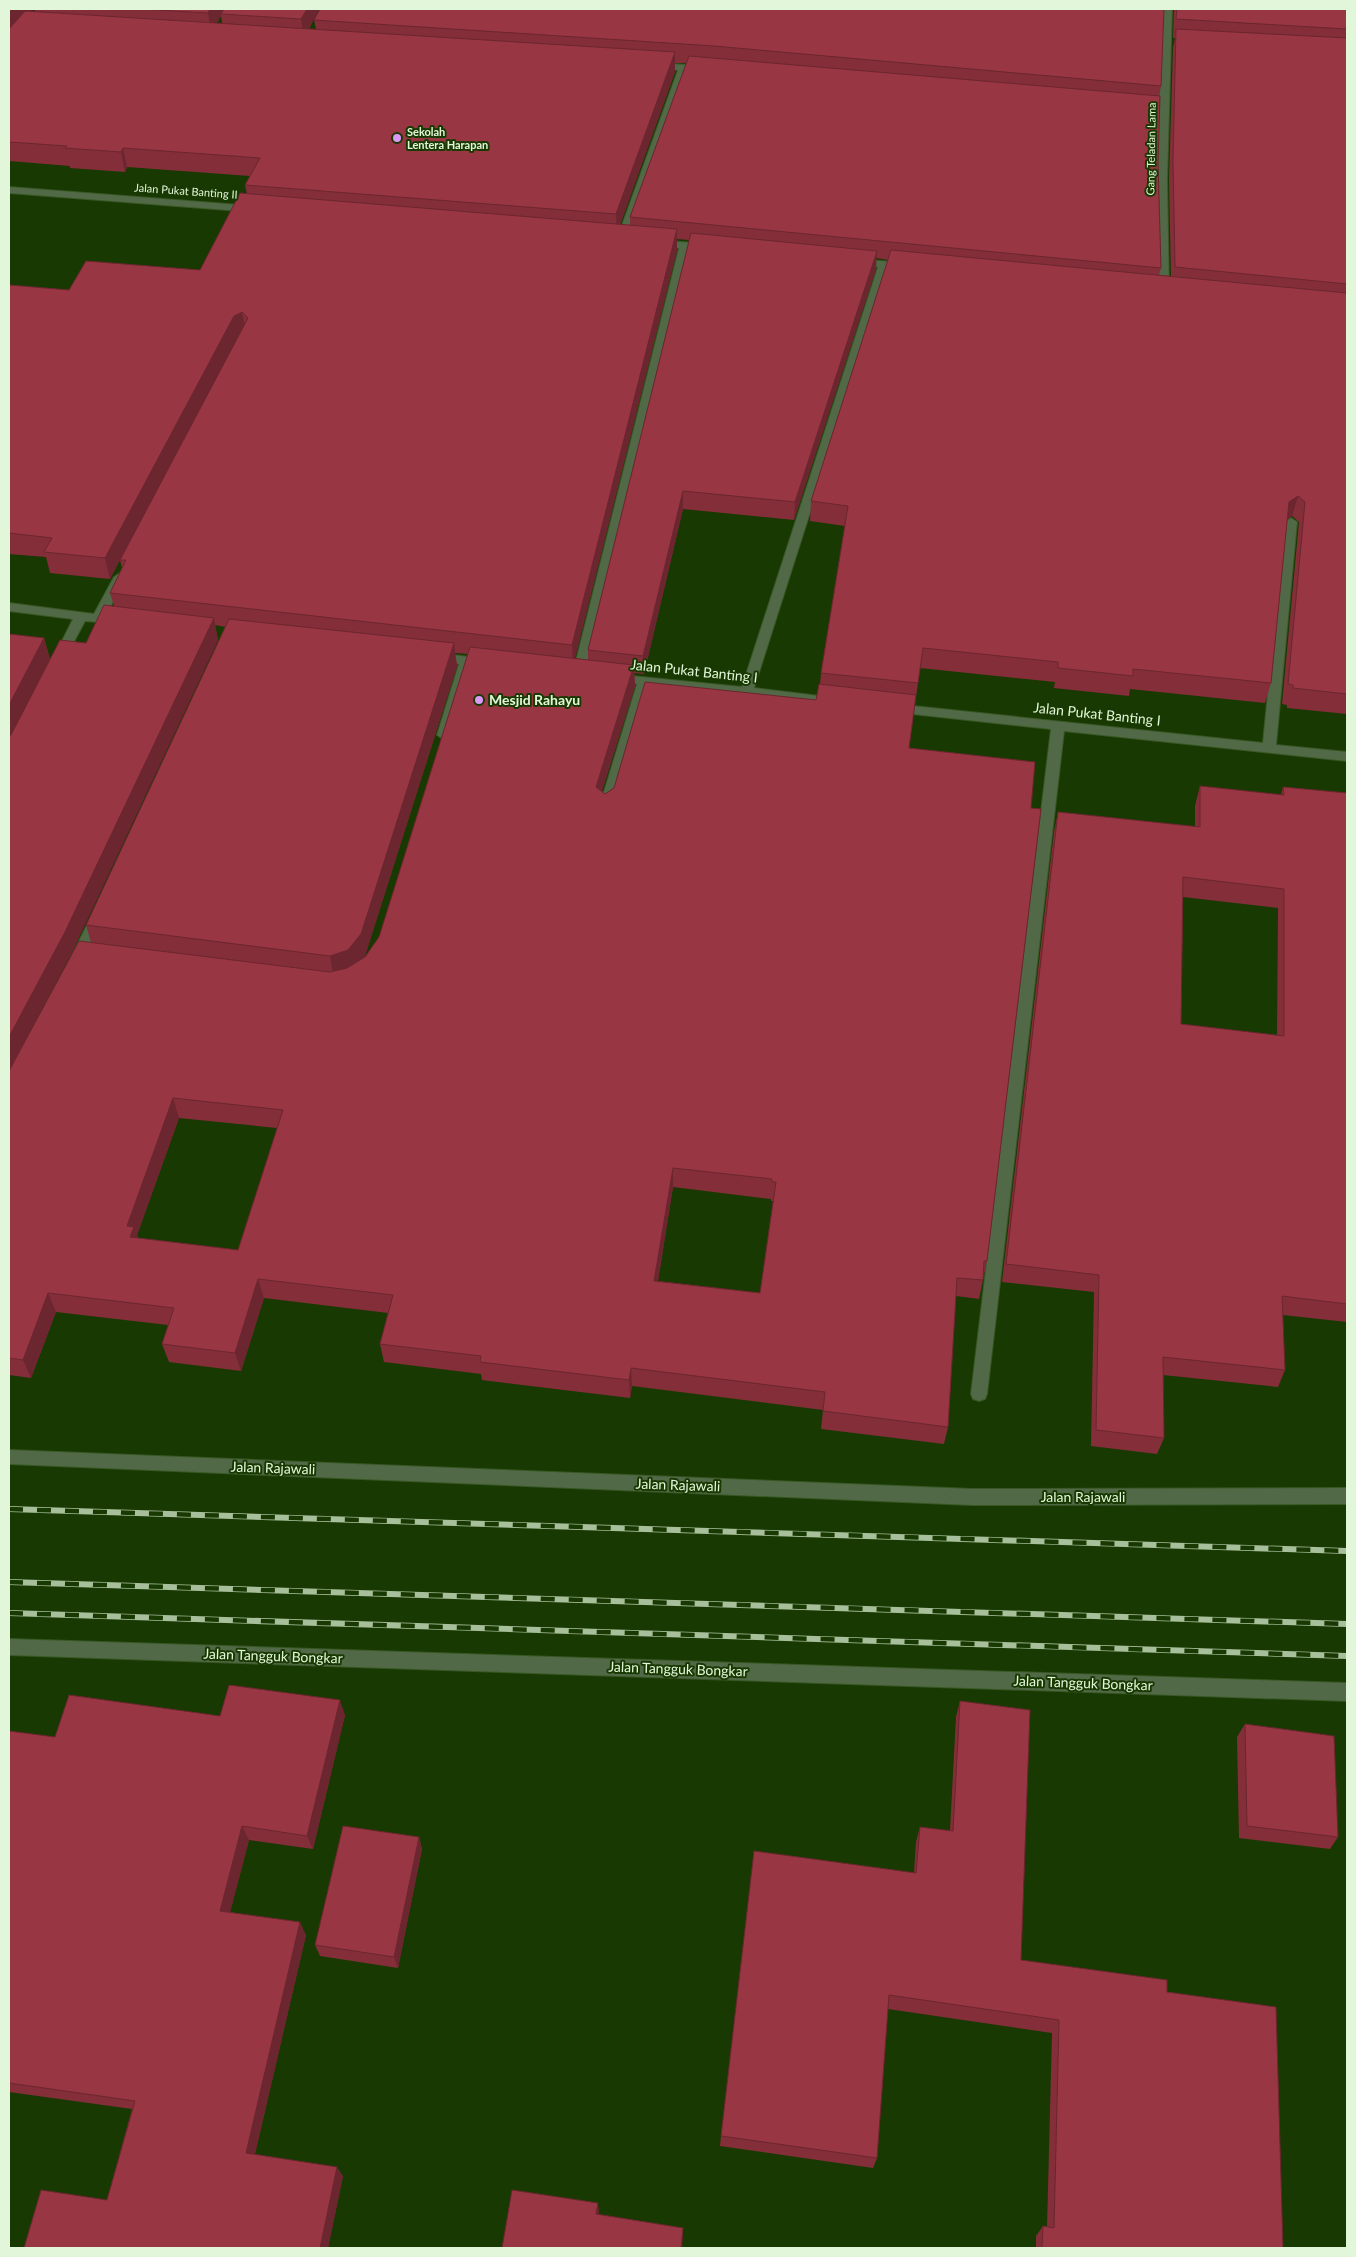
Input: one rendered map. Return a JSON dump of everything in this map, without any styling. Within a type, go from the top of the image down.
[{"type":"street","name":"Gang Teladan Lama","points":[[1164,290],[1159,110],[1171,43],[1167,9]]},
{"type":"street","points":[[645,65],[714,70]]},
{"type":"street","points":[[621,240],[684,68]]},
{"type":"street","name":"Jalan Pukat Banting II","points":[[9,190],[267,210]]},
{"type":"street","points":[[649,242],[714,248]]},
{"type":"street","points":[[579,673],[685,245]]},
{"type":"street","points":[[846,261],[913,267]]},
{"type":"street","points":[[747,692],[884,264]]},
{"type":"street","points":[[1269,748],[1291,522]]},
{"type":"street","points":[[98,618],[126,566]]},
{"type":"street","points":[[9,607],[136,623]]},
{"type":"street","points":[[54,668],[81,616]]},
{"type":"street","points":[[426,656],[504,665]]},
{"type":"street","points":[[440,744],[466,661]]},
{"type":"street","name":"Jalan Pukat Banting I","points":[[607,676],[844,702]]},
{"type":"street","points":[[606,808],[644,681]]},
{"type":"street","name":"Jalan Pukat Banting I","points":[[883,707],[1347,757]]},
{"type":"street","points":[[979,1394],[1058,726]]},
{"type":"street","points":[[72,970],[106,901]]},
{"type":"street","points":[[81,953],[96,956]]},
{"type":"street","name":"Jalan Rajawali","points":[[9,1457],[972,1497],[1347,1496]]},
{"type":"street","name":"Jalan Tangguk Bongkar","points":[[9,1647],[1347,1692]]},
{"type":"building","points":[[139,9],[210,9],[208,13]]},
{"type":"building","points":[[224,9],[307,9],[301,19],[221,14]]},
{"type":"building","points":[[320,9],[1164,9],[1161,86],[714,46],[314,20]]},
{"type":"building","points":[[1177,9],[1347,9],[1347,29],[1176,19]]},
{"type":"building","points":[[25,11],[675,52],[616,214],[245,185],[260,158],[123,148],[121,152],[9,142],[9,29]]},
{"type":"building","points":[[1176,29],[1347,38],[1347,284],[1175,267],[1173,160]]},
{"type":"building","points":[[689,56],[1160,96],[1158,162],[1161,268],[630,217]]},
{"type":"building","points":[[240,193],[677,229],[572,645],[110,593],[126,560],[120,560],[248,318],[242,312],[234,316],[105,558],[44,552],[52,538],[9,533],[9,285],[69,290],[86,261],[200,270]]},
{"type":"building","points":[[691,233],[877,251],[795,502],[683,491],[643,656],[588,650]]},
{"type":"building","points":[[891,250],[1347,293],[1347,694],[1293,688],[1293,685],[1288,684],[1305,502],[1298,496],[1289,502],[1271,683],[1133,669],[1133,676],[1058,668],[1058,662],[923,648],[918,683],[821,673],[848,506],[811,501]]},
{"type":"building","points":[[104,605],[214,618],[65,932],[9,1037],[9,736],[60,640],[86,643]]},
{"type":"building","points":[[229,619],[454,643],[361,934],[348,950],[330,956],[86,925]]},
{"type":"building","points":[[9,634],[44,638],[9,705]]},
{"type":"building","points":[[470,647],[634,665],[596,787],[605,794],[614,788],[645,682],[816,700],[819,684],[916,695],[909,748],[1035,762],[1031,808],[1041,809],[987,1261],[984,1261],[983,1280],[957,1278],[948,1427],[823,1411],[825,1392],[631,1368],[629,1380],[480,1362],[481,1356],[380,1344],[393,1295],[258,1279],[235,1353],[162,1344],[174,1308],[48,1293],[23,1360],[9,1358],[9,1071],[79,941],[330,972],[347,968],[365,957],[379,937]],"holes":[[[173,1098],[283,1110],[238,1250],[130,1237],[134,1227],[127,1226]],[[673,1168],[772,1179],[772,1182],[776,1182],[760,1293],[654,1281]]]},
{"type":"building","points":[[1200,786],[1284,795],[1283,787],[1347,793],[1347,1304],[1282,1296],[1285,1370],[1163,1357],[1164,1438],[1096,1430],[1099,1275],[1006,1264],[1058,812],[1200,827]],"holes":[[[1183,877],[1284,889],[1284,1036],[1181,1024]]]},
{"type":"building","points":[[229,1685],[340,1700],[307,1836],[242,1826],[220,1911],[300,1922],[246,2153],[337,2167],[320,2248],[24,2248],[41,2190],[107,2200],[135,2101],[9,2083],[9,1731],[55,1737],[69,1695],[220,1716]]},
{"type":"building","points":[[960,1701],[1030,1710],[1021,1960],[1167,1980],[1167,1992],[1276,2007],[1283,2248],[1042,2248],[1043,2226],[1054,2228],[1059,2020],[889,1995],[877,2158],[721,2136],[754,1851],[916,1873],[920,1827],[953,1831]]},
{"type":"building","points":[[1245,1724],[1334,1736],[1338,1837],[1247,1826]]},
{"type":"building","points":[[343,1826],[419,1837],[394,1957],[315,1945]]},
{"type":"building","points":[[512,2190],[598,2203],[596,2214],[683,2228],[681,2248],[502,2248]]},
{"type":"railway","points":[[9,1509],[1347,1551]]},
{"type":"railway","points":[[9,1582],[1347,1624]]},
{"type":"railway","points":[[9,1613],[1347,1656]]},
{"type":"place","name":"Sekolah Lentera Harapan","points":[[397,138]]},
{"type":"place","name":"Mesjid Rahayu","points":[[479,700]]}]
